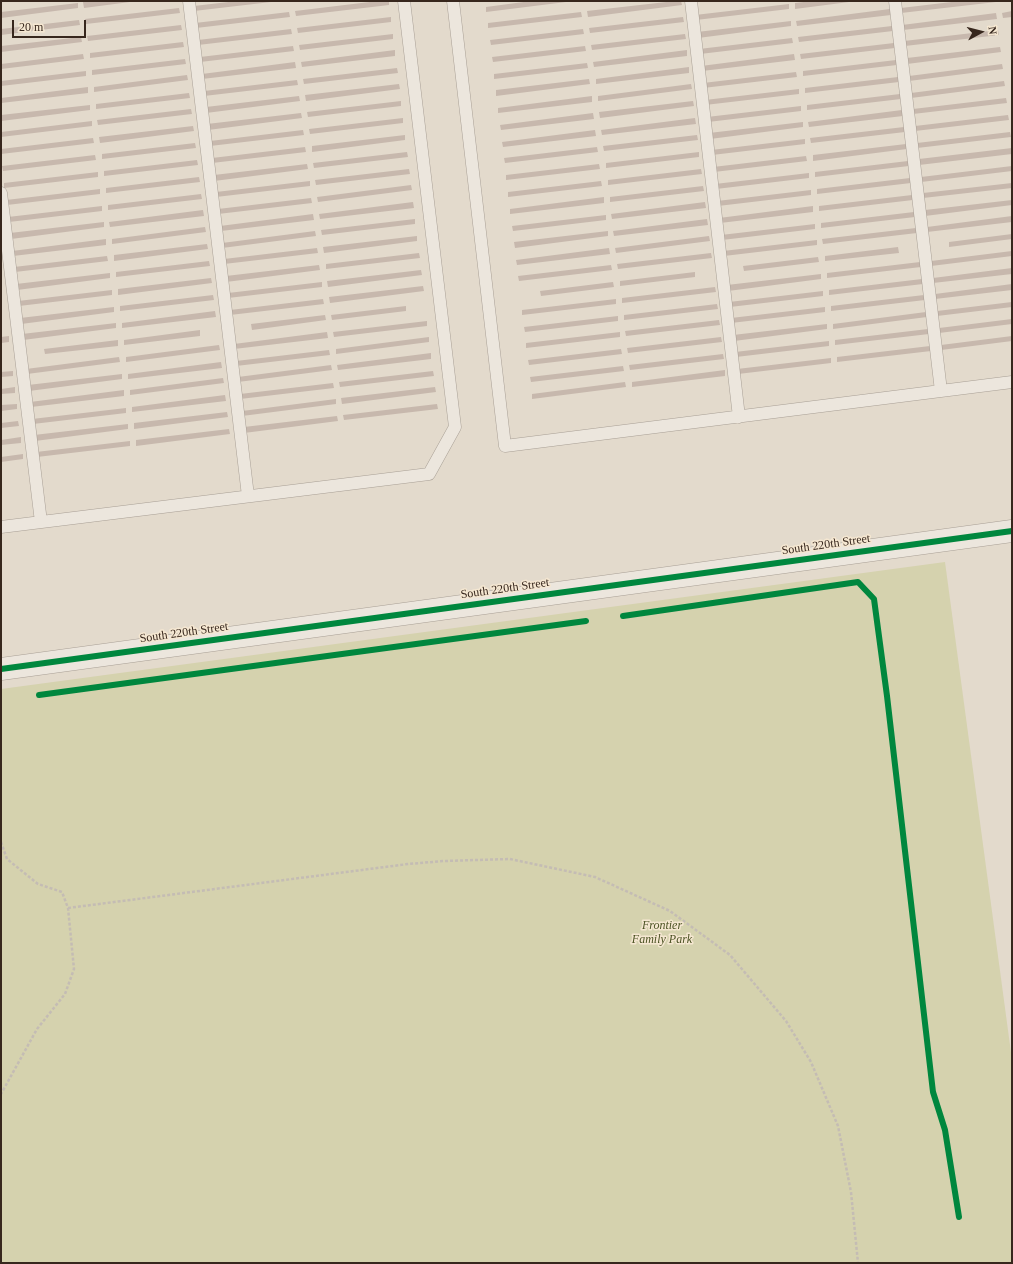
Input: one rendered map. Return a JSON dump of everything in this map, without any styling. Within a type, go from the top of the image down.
[{"type":"street","name":"South 220th Street","points":[[1,669],[1012,531]]},
{"type":"lane","points":[[189,1],[248,496]]},
{"type":"lane","points":[[1,527],[430,474],[455,427],[404,1]]},
{"type":"lane","points":[[453,1],[505,446],[1012,382]]},
{"type":"lane","points":[[691,1],[739,417]]},
{"type":"lane","points":[[895,1],[941,391]]},
{"type":"lane","points":[[1,193],[41,522]]},
{"type":"path","points":[[1,842],[7,859],[38,884],[62,892],[68,908],[74,969],[65,994],[37,1029],[1,1094]]},
{"type":"path","points":[[68,908],[408,864],[444,861],[510,859],[595,877],[670,911],[730,955],[786,1021],[811,1062],[838,1126],[850,1192],[858,1263]]},
{"type":"green space","name":"Frontier Family Park","points":[[945,562],[1012,1060],[1012,1263],[1,1263],[1,689]]},
{"type":"building","points":[[237,1],[271,2],[194,11],[194,6]]},
{"type":"building","points":[[389,1],[389,5],[296,16],[295,11]]},
{"type":"building","points":[[531,1],[566,2],[486,12],[486,7]]},
{"type":"building","points":[[681,1],[682,5],[588,17],[587,11]]},
{"type":"building","points":[[812,1],[849,2],[795,9],[795,3]]},
{"type":"building","points":[[960,1],[996,2],[901,13],[901,8]]},
{"type":"building","points":[[83,2],[130,2],[84,8]]},
{"type":"building","points":[[78,3],[78,8],[1,18],[1,12]]},
{"type":"building","points":[[789,4],[789,9],[696,20],[695,15]]},
{"type":"building","points":[[179,8],[180,13],[86,24],[85,19]]},
{"type":"building","points":[[890,9],[891,15],[797,26],[796,21]]},
{"type":"building","points":[[1012,11],[1012,17],[1003,18],[1002,13]]},
{"type":"building","points":[[289,12],[290,17],[196,28],[195,23]]},
{"type":"building","points":[[581,12],[582,17],[488,28],[488,23]]},
{"type":"building","points":[[996,13],[997,19],[903,30],[902,25]]},
{"type":"building","points":[[391,17],[391,22],[298,33],[297,28]]},
{"type":"building","points":[[683,17],[684,22],[590,33],[589,28]]},
{"type":"building","points":[[79,20],[80,25],[1,35],[1,29]]},
{"type":"building","points":[[791,21],[791,26],[698,38],[697,32]]},
{"type":"building","points":[[181,25],[182,30],[88,41],[87,36]]},
{"type":"building","points":[[892,26],[893,31],[799,42],[798,37]]},
{"type":"building","points":[[291,29],[292,34],[198,45],[198,40]]},
{"type":"building","points":[[583,29],[584,34],[491,45],[490,40]]},
{"type":"building","points":[[998,30],[999,35],[905,46],[904,41]]},
{"type":"building","points":[[393,34],[393,39],[300,50],[299,45]]},
{"type":"building","points":[[685,34],[686,39],[592,50],[591,45]]},
{"type":"building","points":[[81,37],[82,42],[1,52],[1,46]]},
{"type":"building","points":[[792,38],[793,43],[700,54],[699,49]]},
{"type":"building","points":[[183,42],[184,47],[90,58],[90,53]]},
{"type":"building","points":[[894,43],[895,48],[801,59],[800,54]]},
{"type":"building","points":[[293,46],[294,51],[200,62],[200,57]]},
{"type":"building","points":[[585,46],[586,51],[493,62],[492,57]]},
{"type":"building","points":[[1000,47],[1001,52],[907,64],[907,58]]},
{"type":"building","points":[[395,50],[395,56],[302,67],[301,62]]},
{"type":"building","points":[[687,50],[687,56],[594,67],[593,62]]},
{"type":"building","points":[[83,54],[84,59],[1,69],[1,64]]},
{"type":"building","points":[[794,54],[795,60],[702,71],[701,66]]},
{"type":"building","points":[[185,59],[186,64],[92,75],[92,70]]},
{"type":"building","points":[[896,60],[897,65],[803,76],[803,71]]},
{"type":"building","points":[[295,62],[296,68],[202,79],[202,74]]},
{"type":"building","points":[[587,63],[588,68],[494,79],[494,74]]},
{"type":"building","points":[[1002,64],[1003,69],[909,81],[909,76]]},
{"type":"building","points":[[689,67],[689,73],[596,84],[596,79]]},
{"type":"building","points":[[397,68],[398,73],[304,84],[303,79]]},
{"type":"building","points":[[86,71],[86,76],[1,86],[1,81]]},
{"type":"building","points":[[796,72],[797,77],[703,88],[703,83]]},
{"type":"building","points":[[187,75],[188,80],[94,92],[94,87]]},
{"type":"building","points":[[898,77],[899,82],[805,93],[805,88]]},
{"type":"building","points":[[589,79],[590,84],[496,96],[496,90]]},
{"type":"building","points":[[297,80],[298,85],[204,96],[204,91]]},
{"type":"building","points":[[1004,81],[1005,86],[911,98],[911,93]]},
{"type":"building","points":[[399,84],[400,89],[306,101],[305,95]]},
{"type":"building","points":[[691,84],[692,89],[598,101],[598,96]]},
{"type":"building","points":[[88,87],[88,93],[1,103],[1,98]]},
{"type":"building","points":[[799,89],[799,94],[705,105],[705,100]]},
{"type":"building","points":[[189,93],[190,98],[96,109],[96,104]]},
{"type":"building","points":[[900,94],[901,99],[807,110],[807,105]]},
{"type":"building","points":[[299,96],[300,101],[206,113],[206,107]]},
{"type":"building","points":[[592,96],[592,102],[498,113],[498,108]]},
{"type":"building","points":[[1006,98],[1007,103],[913,114],[913,109]]},
{"type":"building","points":[[401,101],[401,106],[308,117],[307,112]]},
{"type":"building","points":[[693,101],[694,106],[600,118],[599,112]]},
{"type":"building","points":[[90,105],[90,110],[1,121],[1,115]]},
{"type":"building","points":[[801,106],[801,111],[708,122],[707,117]]},
{"type":"building","points":[[191,109],[192,114],[98,125],[97,120]]},
{"type":"building","points":[[902,110],[903,116],[809,127],[808,122]]},
{"type":"building","points":[[301,113],[302,118],[208,130],[207,124]]},
{"type":"building","points":[[593,113],[594,119],[501,130],[500,125]]},
{"type":"building","points":[[1008,115],[1009,120],[915,131],[915,126]]},
{"type":"building","points":[[403,118],[403,123],[310,134],[309,129]]},
{"type":"building","points":[[695,118],[696,124],[602,135],[601,130]]},
{"type":"building","points":[[92,121],[92,126],[1,137],[1,132]]},
{"type":"building","points":[[803,122],[803,127],[710,139],[709,133]]},
{"type":"building","points":[[193,126],[194,131],[100,143],[99,137]]},
{"type":"building","points":[[904,127],[905,132],[811,143],[810,138]]},
{"type":"building","points":[[303,130],[304,135],[210,146],[210,141]]},
{"type":"building","points":[[595,130],[596,136],[503,147],[502,142]]},
{"type":"building","points":[[1010,132],[1011,137],[917,148],[917,143]]},
{"type":"building","points":[[405,135],[405,140],[312,152],[312,146]]},
{"type":"building","points":[[697,135],[698,140],[604,151],[603,146]]},
{"type":"building","points":[[93,138],[94,143],[1,154],[1,149]]},
{"type":"building","points":[[805,139],[805,144],[712,155],[711,150]]},
{"type":"building","points":[[195,143],[196,148],[102,159],[102,154]]},
{"type":"building","points":[[906,144],[907,149],[813,161],[813,155]]},
{"type":"building","points":[[305,147],[306,152],[212,163],[212,158]]},
{"type":"building","points":[[597,147],[598,152],[505,163],[504,158]]},
{"type":"building","points":[[1012,148],[1012,154],[919,165],[919,159]]},
{"type":"building","points":[[407,152],[408,157],[314,168],[313,163]]},
{"type":"building","points":[[699,152],[699,157],[606,168],[606,163]]},
{"type":"building","points":[[95,155],[96,160],[3,171],[2,166]]},
{"type":"building","points":[[806,156],[807,161],[714,172],[713,167]]},
{"type":"building","points":[[197,160],[198,165],[104,176],[104,171]]},
{"type":"building","points":[[908,161],[909,166],[815,177],[815,172]]},
{"type":"building","points":[[307,164],[308,169],[214,181],[214,175]]},
{"type":"building","points":[[599,164],[600,169],[506,180],[506,175]]},
{"type":"building","points":[[1012,166],[1012,171],[921,182],[921,177]]},
{"type":"building","points":[[409,169],[410,174],[316,185],[315,180]]},
{"type":"building","points":[[701,169],[702,174],[608,185],[608,180]]},
{"type":"building","points":[[98,172],[98,177],[4,188],[4,183]]},
{"type":"building","points":[[809,173],[809,178],[716,189],[715,184]]},
{"type":"building","points":[[199,177],[200,182],[106,193],[106,188]]},
{"type":"building","points":[[910,178],[911,183],[817,194],[817,189]]},
{"type":"building","points":[[310,181],[310,186],[216,197],[216,192]]},
{"type":"building","points":[[601,181],[602,186],[508,197],[508,192]]},
{"type":"building","points":[[1012,183],[1012,188],[923,198],[923,193]]},
{"type":"building","points":[[411,185],[412,190],[318,202],[317,197]]},
{"type":"building","points":[[703,186],[704,191],[610,202],[610,197]]},
{"type":"building","points":[[100,189],[100,194],[7,205],[6,200]]},
{"type":"building","points":[[811,190],[811,195],[718,206],[717,201]]},
{"type":"building","points":[[201,194],[202,199],[108,210],[108,205]]},
{"type":"building","points":[[912,195],[913,200],[819,211],[819,206]]},
{"type":"building","points":[[604,197],[604,203],[510,214],[510,209]]},
{"type":"building","points":[[311,198],[312,203],[218,214],[218,209]]},
{"type":"building","points":[[1012,200],[1012,205],[925,216],[925,210]]},
{"type":"building","points":[[413,202],[414,208],[320,219],[319,214]]},
{"type":"building","points":[[705,202],[706,208],[612,219],[611,214]]},
{"type":"building","points":[[102,206],[102,211],[9,222],[8,217]]},
{"type":"building","points":[[813,206],[813,212],[720,223],[719,218]]},
{"type":"building","points":[[203,210],[204,216],[110,227],[109,222]]},
{"type":"building","points":[[914,212],[915,217],[821,228],[821,223]]},
{"type":"building","points":[[313,214],[314,220],[221,231],[220,226]]},
{"type":"building","points":[[606,215],[606,220],[513,231],[512,226]]},
{"type":"building","points":[[1012,216],[1012,222],[927,232],[927,227]]},
{"type":"building","points":[[415,219],[415,224],[322,235],[321,230]]},
{"type":"building","points":[[707,219],[708,225],[614,236],[613,231]]},
{"type":"building","points":[[104,222],[104,227],[11,239],[10,233]]},
{"type":"building","points":[[815,224],[815,229],[722,240],[721,235]]},
{"type":"building","points":[[205,227],[206,232],[112,244],[112,239]]},
{"type":"building","points":[[916,228],[917,233],[823,244],[822,239]]},
{"type":"building","points":[[315,231],[316,236],[222,248],[222,243]]},
{"type":"building","points":[[608,231],[608,236],[515,248],[514,242]]},
{"type":"building","points":[[1012,234],[1012,239],[949,247],[949,242]]},
{"type":"building","points":[[417,236],[417,241],[324,253],[323,247]]},
{"type":"building","points":[[709,236],[710,241],[616,253],[615,248]]},
{"type":"building","points":[[106,239],[106,245],[13,256],[12,251]]},
{"type":"building","points":[[817,240],[817,245],[724,256],[723,251]]},
{"type":"building","points":[[207,244],[208,249],[114,261],[114,255]]},
{"type":"building","points":[[898,247],[899,253],[825,261],[825,256]]},
{"type":"building","points":[[317,248],[318,253],[224,264],[224,259]]},
{"type":"building","points":[[609,248],[610,254],[517,265],[516,260]]},
{"type":"building","points":[[1012,251],[1012,256],[931,266],[931,261]]},
{"type":"building","points":[[419,253],[420,258],[326,269],[326,264]]},
{"type":"building","points":[[711,253],[712,258],[618,269],[617,264]]},
{"type":"building","points":[[107,256],[108,261],[15,272],[14,267]]},
{"type":"building","points":[[818,257],[819,262],[744,271],[743,266]]},
{"type":"building","points":[[209,261],[210,266],[116,277],[116,272]]},
{"type":"building","points":[[920,262],[921,267],[827,278],[827,273]]},
{"type":"building","points":[[319,265],[320,270],[226,282],[226,276]]},
{"type":"building","points":[[611,265],[612,270],[519,281],[518,276]]},
{"type":"building","points":[[1012,268],[1012,274],[933,283],[933,278]]},
{"type":"building","points":[[421,270],[422,275],[328,287],[327,281]]},
{"type":"building","points":[[695,272],[695,277],[620,286],[620,281]]},
{"type":"building","points":[[110,273],[110,278],[17,290],[16,284]]},
{"type":"building","points":[[821,274],[821,279],[728,291],[727,285]]},
{"type":"building","points":[[211,278],[212,283],[118,295],[118,289]]},
{"type":"building","points":[[922,279],[923,284],[829,295],[829,290]]},
{"type":"building","points":[[322,282],[322,287],[228,298],[228,293]]},
{"type":"building","points":[[613,282],[614,287],[541,296],[540,291]]},
{"type":"building","points":[[1012,284],[1012,290],[935,299],[935,294]]},
{"type":"building","points":[[423,286],[424,291],[330,303],[329,297]]},
{"type":"building","points":[[715,287],[716,292],[622,303],[622,298]]},
{"type":"building","points":[[112,290],[112,295],[19,306],[18,301]]},
{"type":"building","points":[[823,291],[823,296],[730,307],[729,302]]},
{"type":"building","points":[[213,295],[214,300],[120,311],[120,306]]},
{"type":"building","points":[[924,295],[925,300],[831,311],[831,306]]},
{"type":"building","points":[[323,299],[324,304],[230,315],[230,310]]},
{"type":"building","points":[[616,299],[616,304],[522,315],[522,310]]},
{"type":"building","points":[[1012,302],[1012,307],[937,316],[937,311]]},
{"type":"building","points":[[717,304],[718,309],[624,320],[624,315]]},
{"type":"building","points":[[406,306],[406,311],[332,320],[331,315]]},
{"type":"building","points":[[114,307],[114,312],[21,324],[20,318]]},
{"type":"building","points":[[825,307],[825,312],[731,323],[731,318]]},
{"type":"building","points":[[215,311],[216,317],[122,328],[122,323]]},
{"type":"building","points":[[926,312],[927,317],[833,329],[833,324]]},
{"type":"building","points":[[325,315],[326,320],[252,330],[251,324]]},
{"type":"building","points":[[618,316],[618,321],[525,332],[524,327]]},
{"type":"building","points":[[1012,319],[1012,324],[939,333],[939,328]]},
{"type":"building","points":[[719,320],[720,325],[626,336],[625,331]]},
{"type":"building","points":[[427,321],[427,326],[334,337],[333,332]]},
{"type":"building","points":[[116,323],[116,328],[23,340],[22,334]]},
{"type":"building","points":[[827,324],[827,329],[734,341],[733,335]]},
{"type":"building","points":[[928,329],[929,334],[835,345],[835,340]]},
{"type":"building","points":[[200,330],[200,336],[124,345],[124,340]]},
{"type":"building","points":[[327,332],[328,338],[234,349],[234,344]]},
{"type":"building","points":[[620,332],[620,337],[526,348],[526,343]]},
{"type":"building","points":[[9,336],[9,342],[1,343],[1,337]]},
{"type":"building","points":[[1012,336],[1012,341],[941,350],[941,345]]},
{"type":"building","points":[[429,337],[429,342],[336,354],[336,349]]},
{"type":"building","points":[[721,337],[722,342],[628,353],[627,348]]},
{"type":"building","points":[[118,340],[118,346],[45,354],[44,349]]},
{"type":"building","points":[[829,341],[829,346],[736,357],[735,352]]},
{"type":"building","points":[[219,345],[220,350],[126,362],[126,357]]},
{"type":"building","points":[[930,346],[931,351],[837,362],[837,357]]},
{"type":"building","points":[[621,349],[622,354],[529,365],[528,360]]},
{"type":"building","points":[[329,350],[330,355],[236,366],[236,361]]},
{"type":"building","points":[[431,353],[431,359],[338,370],[337,365]]},
{"type":"building","points":[[723,354],[724,359],[630,370],[629,365]]},
{"type":"building","points":[[119,357],[120,362],[27,374],[26,369]]},
{"type":"building","points":[[831,358],[831,363],[738,374],[737,369]]},
{"type":"building","points":[[221,362],[222,368],[128,379],[128,374]]},
{"type":"building","points":[[331,365],[332,370],[238,382],[238,377]]},
{"type":"building","points":[[623,366],[624,371],[531,382],[530,377]]},
{"type":"building","points":[[725,370],[725,376],[632,387],[632,382]]},
{"type":"building","points":[[13,371],[13,376],[1,377],[1,372]]},
{"type":"building","points":[[433,371],[434,376],[340,387],[339,382]]},
{"type":"building","points":[[122,374],[122,379],[29,391],[28,385]]},
{"type":"building","points":[[223,378],[224,383],[130,395],[130,390]]},
{"type":"building","points":[[625,382],[626,387],[532,399],[532,394]]},
{"type":"building","points":[[333,383],[334,388],[240,399],[240,394]]},
{"type":"building","points":[[15,387],[15,393],[1,394],[1,389]]},
{"type":"building","points":[[435,387],[436,392],[342,404],[341,398]]},
{"type":"building","points":[[124,390],[124,396],[31,407],[30,402]]},
{"type":"building","points":[[225,395],[226,401],[132,412],[132,407]]},
{"type":"building","points":[[336,399],[336,404],[242,416],[242,411]]},
{"type":"building","points":[[17,404],[17,409],[1,411],[1,405]]},
{"type":"building","points":[[437,404],[438,409],[344,420],[343,415]]},
{"type":"building","points":[[126,408],[126,413],[33,424],[32,419]]},
{"type":"building","points":[[227,412],[228,417],[134,429],[134,423]]},
{"type":"building","points":[[337,416],[338,421],[244,433],[244,427]]},
{"type":"building","points":[[18,421],[19,426],[1,428],[1,423]]},
{"type":"building","points":[[128,424],[128,429],[35,441],[34,435]]},
{"type":"building","points":[[229,429],[230,434],[136,446],[136,440]]},
{"type":"building","points":[[21,437],[21,443],[1,445],[1,440]]},
{"type":"building","points":[[130,441],[130,446],[37,457],[36,452]]},
{"type":"building","points":[[23,454],[23,459],[1,462],[1,457]]},
{"type":"cycle path","points":[[1,669],[1012,531]]},
{"type":"cycle path","points":[[623,616],[858,582],[874,599],[887,696],[933,1092],[945,1130],[959,1217]]},
{"type":"cycle path","points":[[39,695],[586,621]]}]
